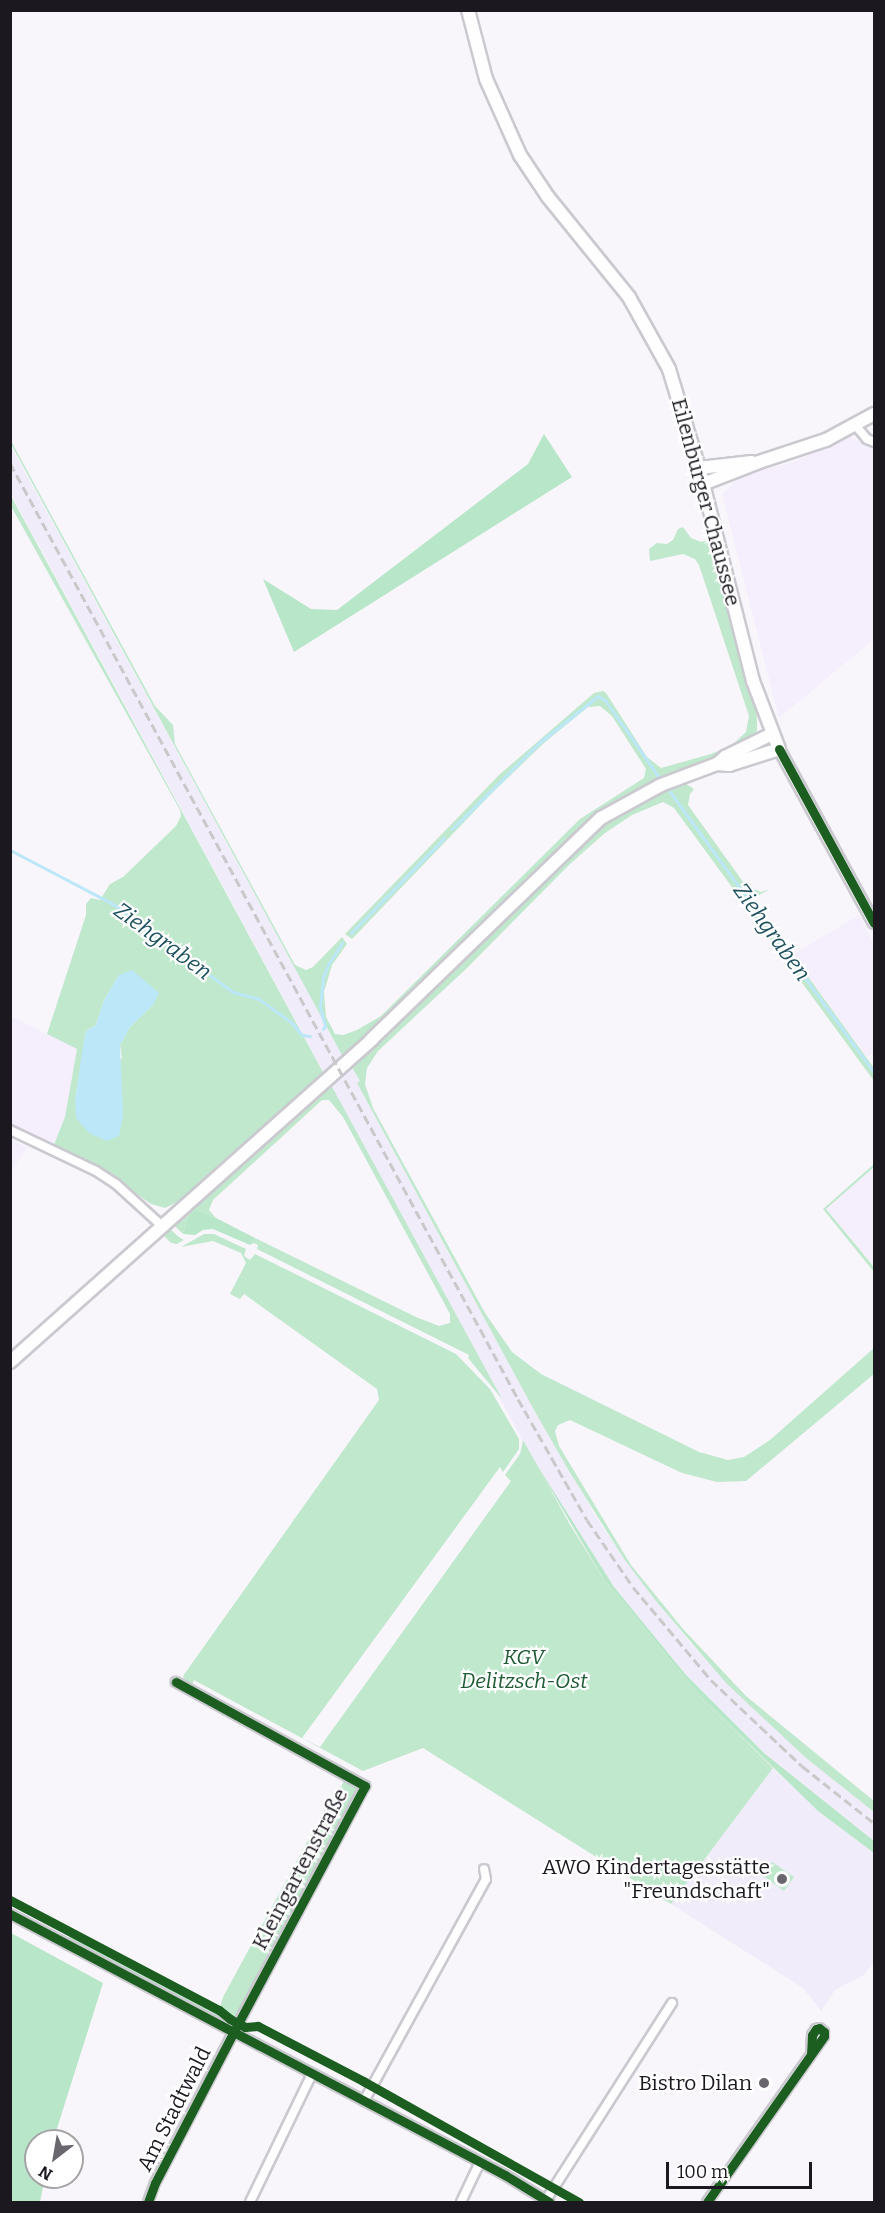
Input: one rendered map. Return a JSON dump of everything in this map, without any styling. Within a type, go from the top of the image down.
[{"type":"main road","name":"Eilenburger Chaussee","points":[[468,10],[480,64],[495,103],[534,177],[629,297],[658,346],[678,394],[753,681],[779,749]]},
{"type":"main road","points":[[703,484],[759,462],[808,447],[856,426],[874,414]]},
{"type":"main road","points":[[699,468],[759,462]]},
{"type":"main road","points":[[10,1362],[372,1039],[588,829],[617,807],[648,790],[717,764],[725,757],[772,734]]},
{"type":"main road","points":[[717,764],[729,765],[779,749]]},
{"type":"street","points":[[856,426],[867,439],[874,442]]},
{"type":"street","name":"Eilenburger Chaussee","points":[[779,749],[874,923]]},
{"type":"street","points":[[10,1130],[96,1171],[116,1184],[162,1226]]},
{"type":"street","name":"Kleingartenstraße","points":[[176,1682],[364,1786],[233,2033]]},
{"type":"street","points":[[364,2101],[486,1879],[484,1869]]},
{"type":"street","points":[[10,1914],[480,2162],[548,2201],[672,2003]]},
{"type":"street","name":"Am Stadtwald","points":[[148,2202],[155,2182],[233,2033]]},
{"type":"street","points":[[707,2202],[812,2054]]},
{"type":"street","points":[[250,2202],[312,2074]]},
{"type":"street","points":[[461,2202],[480,2162]]},
{"type":"shaded area","points":[[850,437],[874,449],[874,639],[779,718],[722,494],[741,476],[793,462]]},
{"type":"shaded area","points":[[10,444],[348,1066],[350,1064],[360,1081],[357,1083],[534,1410],[595,1515],[624,1559],[692,1645],[806,1758],[874,1812],[874,1841],[764,1753],[686,1675],[614,1587],[561,1505],[530,1454],[11,494]]},
{"type":"shaded area","points":[[859,915],[874,945],[874,1052],[867,1057],[792,955]]},
{"type":"shaded area","points":[[13,1017],[77,1049],[65,1117],[53,1147],[11,1124],[10,1022]]},
{"type":"shaded area","points":[[11,1139],[27,1148],[11,1171]]},
{"type":"shaded area","points":[[874,1167],[874,1266],[826,1209]]},
{"type":"shaded area","name":"AWO Kindertagesstätte \"Freundschaft\"","points":[[773,1768],[818,1811],[874,1853],[874,1961],[864,1975],[835,1990],[821,2011],[803,1988],[671,1904]]},
{"type":"green space","points":[[544,434],[572,477],[294,652],[263,579],[311,609],[337,610],[528,464]]},
{"type":"green space","points":[[10,439],[155,706],[173,725],[175,744],[295,965],[306,970],[313,967],[342,937],[347,944],[332,965],[324,992],[326,1017],[335,1034],[343,1035],[357,1030],[381,1016],[580,819],[644,778],[646,769],[612,716],[600,706],[588,707],[544,743],[491,794],[352,939],[345,934],[499,775],[594,693],[603,691],[606,693],[647,757],[661,768],[711,754],[732,745],[746,732],[749,716],[699,565],[695,559],[683,554],[650,561],[649,549],[657,543],[667,544],[673,540],[678,529],[683,527],[691,538],[701,542],[710,539],[757,716],[757,731],[748,741],[723,755],[636,791],[591,820],[343,1057]]},
{"type":"green space","points":[[10,494],[324,1074],[214,1173],[179,1201],[165,1208],[151,1204],[98,1167],[53,1147],[65,1117],[77,1049],[47,1034],[86,915],[86,904],[91,898],[100,900],[110,884],[123,877],[176,826],[181,816],[180,810],[11,506]],"holes":[[[119,975],[153,1005],[130,1027],[120,1045],[122,1058],[75,1101],[86,1031],[96,1025],[104,1000]]]},
{"type":"green space","points":[[683,782],[694,789],[690,794],[688,805],[746,886],[761,892],[770,889],[752,899],[874,1068],[874,1081],[674,808],[663,802],[632,815],[605,833],[570,864],[467,968],[378,1051],[367,1068],[365,1084],[373,1108],[485,1313],[512,1352],[541,1374],[699,1452],[728,1460],[744,1457],[770,1440],[874,1348],[874,1374],[746,1481],[717,1482],[682,1473],[570,1420],[558,1425],[555,1431],[559,1446],[631,1565],[683,1629],[746,1696],[874,1801],[874,1812],[806,1758],[726,1683],[656,1601],[624,1559],[534,1410],[357,1083],[360,1081],[350,1064],[610,817],[644,797]]},
{"type":"green space","points":[[330,1083],[502,1399],[468,1358],[469,1355],[257,1249],[258,1245],[254,1243],[250,1245],[255,1238],[416,1317],[439,1326],[450,1323],[450,1314],[343,1117],[329,1100],[322,1100],[213,1200],[209,1210],[216,1218],[196,1209],[188,1216],[183,1234],[174,1225]]},
{"type":"green space","points":[[874,1164],[874,1167],[826,1209],[874,1267],[874,1272],[823,1209]]},
{"type":"green space","points":[[196,1209],[255,1238],[250,1245],[213,1229],[203,1230],[195,1235],[183,1234],[188,1216]]},
{"type":"green space","points":[[170,1229],[184,1240],[177,1244],[171,1243],[163,1235]]},
{"type":"green space","name":"KGV Delitzsch-Ost","points":[[204,1234],[214,1234],[246,1249],[244,1256],[250,1260],[255,1254],[456,1354],[490,1389],[519,1439],[519,1449],[503,1472],[500,1467],[302,1738],[320,1747],[511,1481],[505,1475],[520,1454],[523,1440],[569,1523],[603,1578],[699,1695],[773,1768],[671,1904],[423,1748],[363,1771],[194,1680],[191,1687],[185,1684],[183,1676],[379,1400],[377,1389],[244,1294],[240,1299],[230,1294],[246,1263],[241,1253],[213,1241],[181,1247]]},
{"type":"green space","points":[[530,1454],[614,1587],[686,1675],[764,1753],[874,1841],[874,1853],[818,1811],[699,1695],[603,1578]]},
{"type":"green space","points":[[347,1776],[365,1786],[233,2033],[69,1946],[69,1932],[219,2010],[223,1997],[330,1800],[333,1801]]},
{"type":"green space","points":[[772,1862],[794,1877],[784,1891],[762,1875]]},
{"type":"green space","points":[[11,1933],[103,1983],[57,2129],[24,2129],[24,2189],[43,2189],[40,2202],[11,2202]]},
{"type":"water","points":[[132,970],[159,993],[153,1005],[130,1027],[120,1045],[123,1116],[119,1136],[107,1141],[89,1133],[76,1118],[75,1101],[82,1053],[86,1031],[96,1025],[104,1000],[119,975]]},
{"type":"waterway","name":"Ziehgraben","points":[[452,829],[540,742],[598,696],[605,700],[658,776]]},
{"type":"waterway","name":"Ziehgraben","points":[[670,792],[874,1073]]},
{"type":"waterway","name":"Ziehgraben","points":[[351,933],[444,838]]},
{"type":"waterway","name":"Ziehgraben","points":[[10,850],[113,904],[233,992],[259,999],[291,1022],[302,1035],[310,1036]]},
{"type":"waterway","name":"Ziehgraben","points":[[323,1029],[325,1026],[320,1007],[323,977],[342,943]]},
{"type":"railway","points":[[10,463],[518,1399],[587,1520],[633,1587],[711,1680],[802,1766],[874,1823]]},
{"type":"cycle path","points":[[779,749],[874,923]]},
{"type":"cycle path","points":[[148,2202],[155,2183],[233,2033],[365,1786],[176,1682]]},
{"type":"cycle path","points":[[10,1900],[219,2010],[245,2027],[258,2026],[363,2081],[579,2202]]},
{"type":"cycle path","points":[[10,1914],[505,2175],[549,2202]]},
{"type":"cycle path","points":[[707,2202],[824,2036],[824,2032],[819,2028],[812,2035],[811,2053]]},
{"type":"place","name":"AWO Kindertagesstätte \"Freundschaft\"","points":[[782,1879]]},
{"type":"place","name":"Bistro Dilan","points":[[764,2083]]}]
